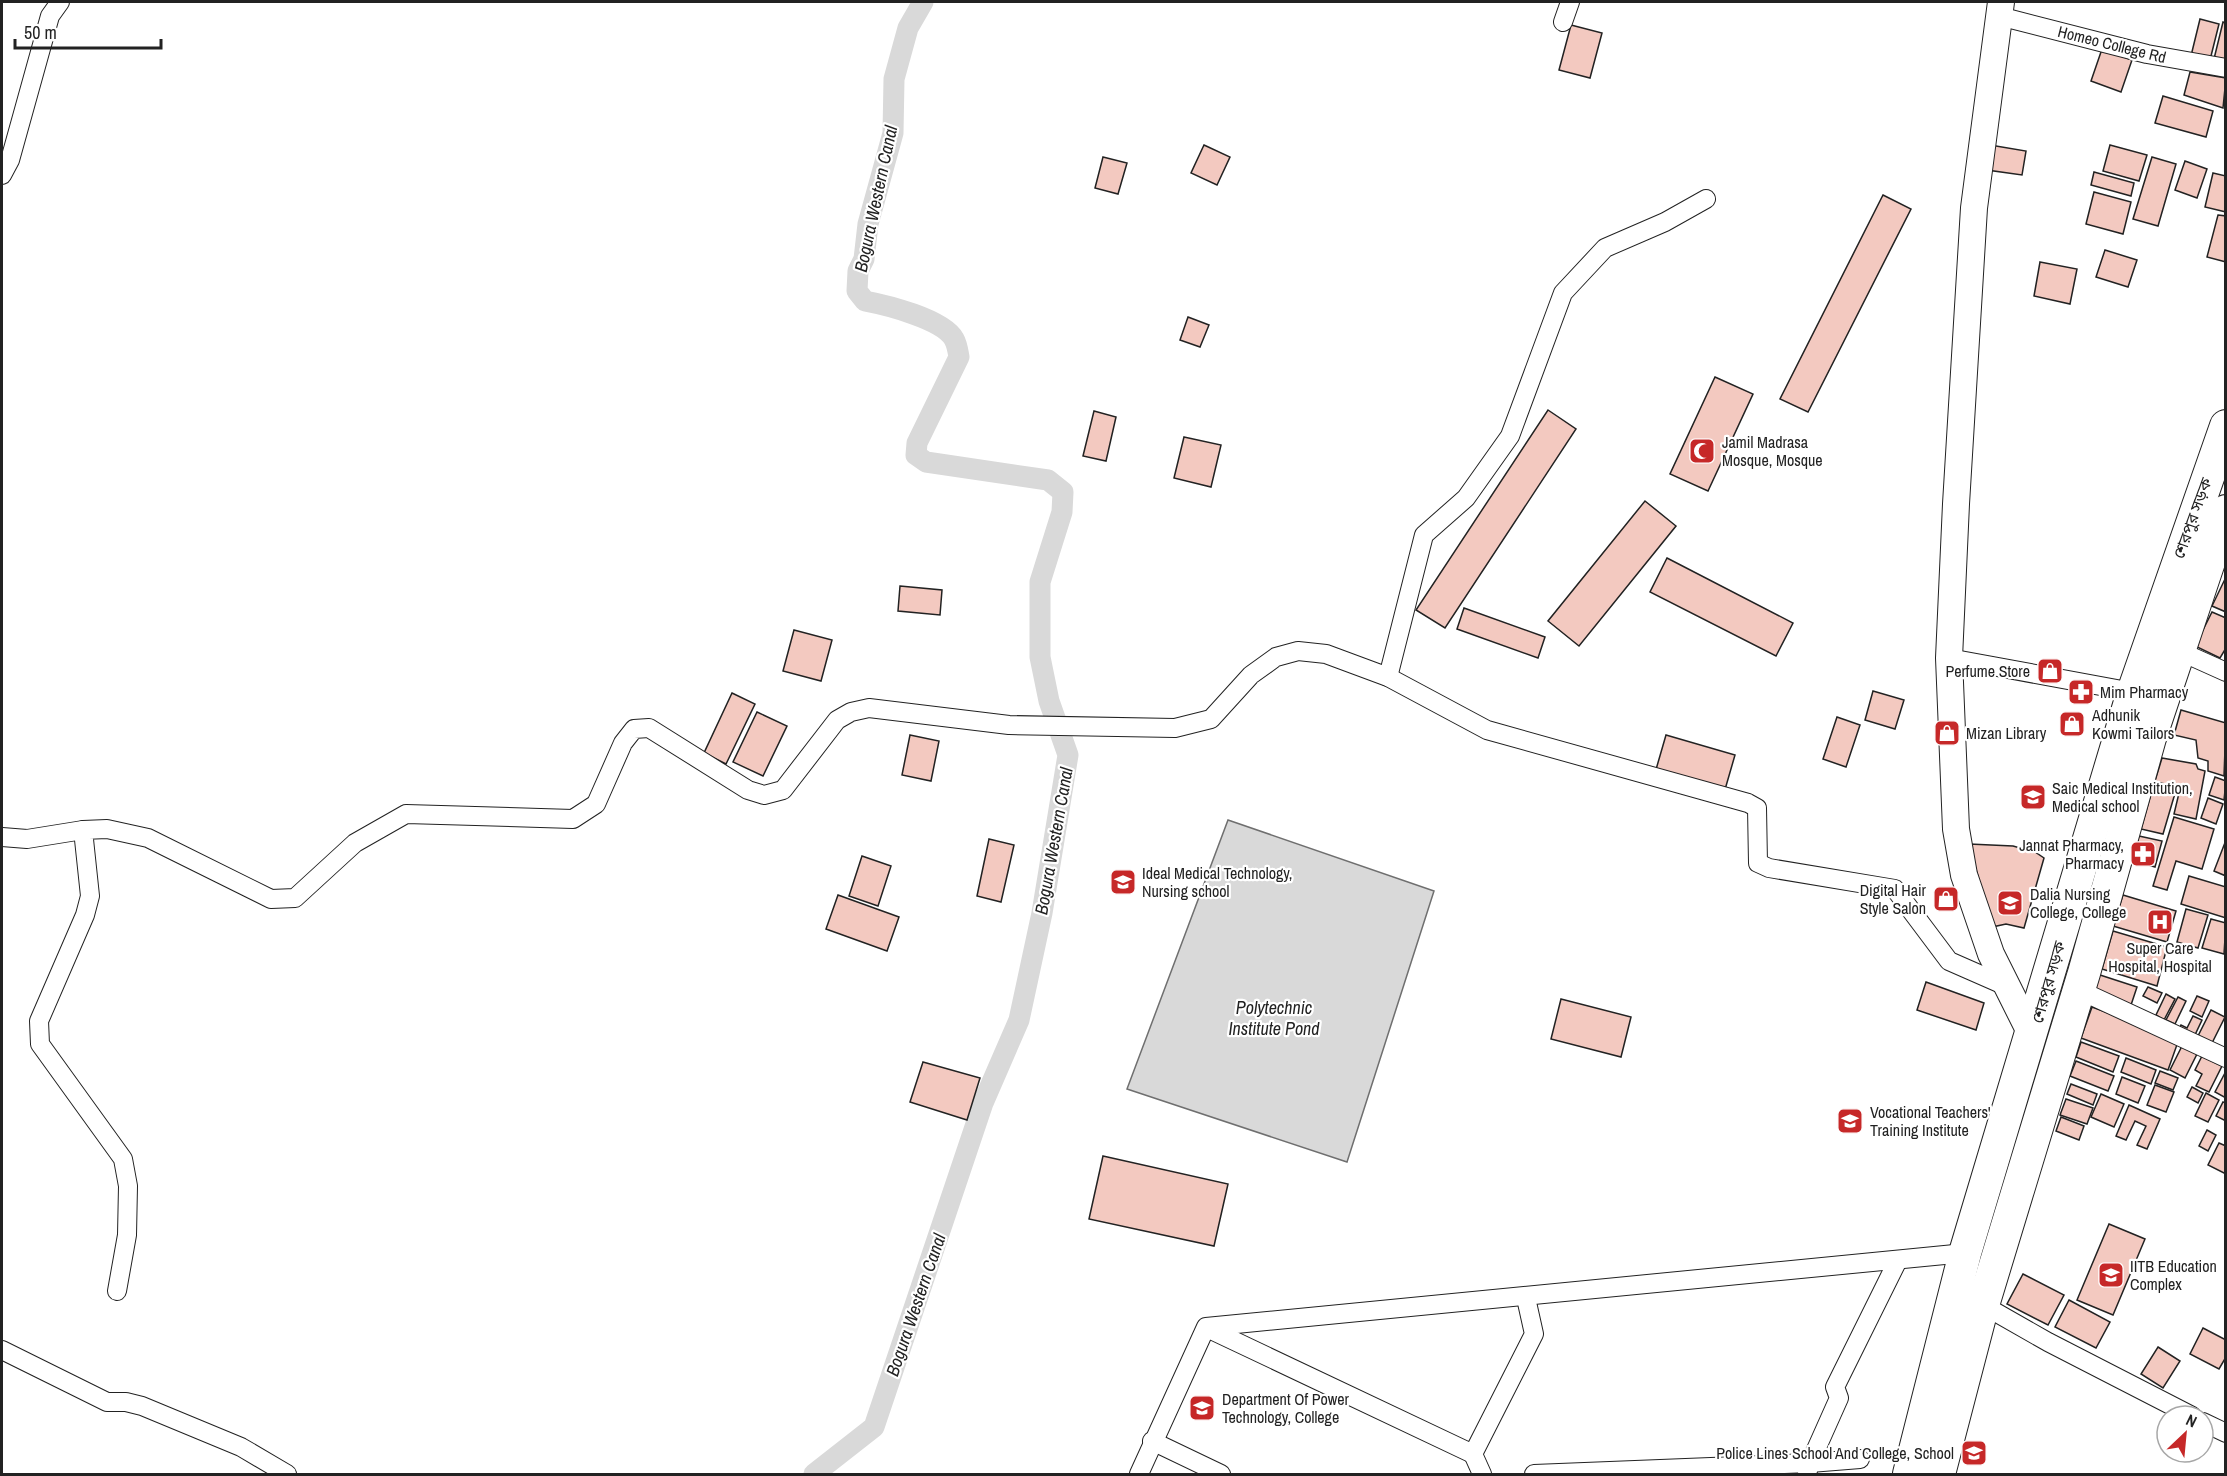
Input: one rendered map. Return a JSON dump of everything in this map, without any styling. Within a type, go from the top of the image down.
[{"type":"highway","name":"শেরপুর সড়ক","points":[[1909,1474],[1965,1253],[2032,1036],[2133,692],[2226,426]]},
{"type":"highway","name":"শেরপুর সড়ক","points":[[1939,1474],[1983,1305],[2079,990],[2150,738],[2177,650],[2226,511]]},
{"type":"street","points":[[2,175],[10,160],[50,16],[60,2]]},
{"type":"street","points":[[1563,22],[1570,2]]},
{"type":"street","points":[[2000,9],[1974,208],[1949,658],[1956,829],[1964,875],[1991,954],[2032,1036]]},
{"type":"street","name":"Homeo College Rd","points":[[2000,9],[2147,54],[2226,68]]},
{"type":"street","points":[[1388,677],[1424,535],[1466,498],[1510,436],[1563,292],[1605,248],[1665,222],[1706,199]]},
{"type":"street","points":[[2177,650],[2226,672]]},
{"type":"street","points":[[2,837],[27,839],[83,830],[108,829],[148,838],[271,900],[295,898],[355,843],[406,814],[573,819],[596,804],[623,743],[634,729],[649,728],[748,790],[764,795],[783,790],[837,720],[851,712],[869,708],[1009,725],[1175,729],[1210,719],[1251,675],[1276,657],[1298,651],[1326,654],[1388,677],[1487,730],[1748,803],[1756,808],[1758,862],[1769,868],[1895,889],[1949,961],[2006,986]]},
{"type":"street","points":[[1949,658],[2133,692]]},
{"type":"street","points":[[83,830],[90,896],[85,915],[39,1021],[40,1044],[123,1159],[128,1186],[127,1235],[117,1291]]},
{"type":"street","points":[[2079,990],[2226,1058]]},
{"type":"street","points":[[1206,1327],[1526,1298],[1965,1253]]},
{"type":"street","points":[[1808,1469],[1839,1398],[1835,1387],[1898,1260]]},
{"type":"street","points":[[1473,1454],[1534,1334],[1526,1298]]},
{"type":"street","points":[[1983,1305],[2048,1342],[2169,1404]]},
{"type":"street","points":[[1139,1474],[1152,1441],[1206,1327]]},
{"type":"street","points":[[1206,1327],[1473,1454],[1482,1474]]},
{"type":"street","points":[[2,1350],[107,1402],[126,1402],[142,1406],[241,1447],[287,1474]]},
{"type":"street","points":[[1152,1441],[1221,1474]]},
{"type":"street","points":[[1534,1474],[1808,1469],[1860,1459]]},
{"type":"water","name":"Polytechnic Institute Pond","points":[[1228,820],[1434,891],[1347,1162],[1127,1089]]},
{"type":"building","points":[[2200,19],[2219,24],[2209,64],[2190,60]]},
{"type":"building","points":[[2223,22],[2226,23],[2226,65],[2213,63]]},
{"type":"building","points":[[1571,25],[1602,33],[1590,78],[1559,70]]},
{"type":"building","points":[[2102,49],[2132,60],[2121,92],[2091,81]]},
{"type":"building","points":[[2190,72],[2226,78],[2223,108],[2184,95]]},
{"type":"building","points":[[2163,96],[2213,111],[2206,137],[2155,123]]},
{"type":"building","points":[[1204,145],[1230,157],[1217,185],[1191,173]]},
{"type":"building","points":[[1990,145],[2026,151],[2022,175],[1987,170]]},
{"type":"building","points":[[2110,145],[2147,155],[2139,181],[2103,171]]},
{"type":"building","points":[[1103,157],[1127,163],[1118,194],[1095,188]]},
{"type":"building","points":[[2152,157],[2176,164],[2158,226],[2133,219]]},
{"type":"building","points":[[2185,161],[2207,169],[2197,198],[2175,190]]},
{"type":"building","points":[[2094,172],[2134,183],[2131,196],[2091,185]]},
{"type":"building","points":[[2213,173],[2226,176],[2226,212],[2205,207]]},
{"type":"building","points":[[2094,192],[2131,202],[2123,234],[2086,224]]},
{"type":"building","points":[[1883,195],[1911,209],[1808,412],[1780,399]]},
{"type":"building","points":[[2218,215],[2226,216],[2226,262],[2207,257]]},
{"type":"building","points":[[2105,250],[2137,260],[2128,287],[2096,277]]},
{"type":"building","points":[[2040,262],[2077,269],[2070,304],[2034,296]]},
{"type":"building","points":[[1188,317],[1209,325],[1200,347],[1180,340]]},
{"type":"building","points":[[1715,377],[1753,394],[1708,491],[1670,474]]},
{"type":"building","points":[[1548,410],[1576,429],[1445,628],[1416,610]]},
{"type":"building","points":[[1094,411],[1116,417],[1106,461],[1083,456]]},
{"type":"building","points":[[1184,437],[1221,445],[1211,487],[1174,478]]},
{"type":"building","points":[[1645,501],[1676,526],[1579,646],[1548,621]]},
{"type":"building","points":[[1667,558],[1793,623],[1776,656],[1650,592]]},
{"type":"building","points":[[2226,577],[2226,612],[2212,606]]},
{"type":"building","points":[[900,586],[942,590],[940,615],[898,611]]},
{"type":"building","points":[[1464,608],[1545,637],[1538,658],[1457,629]]},
{"type":"building","points":[[2212,612],[2226,618],[2226,648],[2220,658],[2195,646]]},
{"type":"building","points":[[794,630],[832,640],[821,681],[783,671]]},
{"type":"building","points":[[1873,691],[1904,700],[1895,729],[1865,720]]},
{"type":"building","points":[[732,693],[755,704],[726,764],[704,753]]},
{"type":"building","points":[[2181,710],[2226,723],[2224,776],[2208,771],[2208,761],[2198,758],[2196,740],[2174,735]]},
{"type":"building","points":[[757,712],[787,726],[763,776],[733,762]]},
{"type":"building","points":[[1837,717],[1860,725],[1846,767],[1823,759]]},
{"type":"building","points":[[910,735],[939,741],[931,781],[902,775]]},
{"type":"building","points":[[1666,735],[1735,755],[1724,793],[1655,773]]},
{"type":"building","points":[[2162,758],[2196,764],[2198,769],[2205,771],[2196,819],[2174,814],[2180,789],[2155,781]]},
{"type":"building","points":[[2215,777],[2226,781],[2224,800],[2209,795]]},
{"type":"building","points":[[2154,783],[2176,790],[2163,834],[2141,829]]},
{"type":"building","points":[[2208,798],[2223,804],[2216,824],[2201,818]]},
{"type":"building","points":[[2174,817],[2214,829],[2202,869],[2176,861],[2167,890],[2153,886]]},
{"type":"building","points":[[2139,836],[2162,841],[2155,867],[2132,860]]},
{"type":"building","points":[[989,839],[1014,845],[1001,902],[977,896]]},
{"type":"building","points":[[2226,840],[2226,876],[2214,871]]},
{"type":"building","points":[[1969,844],[2013,846],[2035,852],[2044,858],[2024,928],[2006,924],[1992,927]]},
{"type":"building","points":[[862,856],[891,866],[878,906],[849,896]]},
{"type":"building","points":[[2189,876],[2226,887],[2226,918],[2181,904]]},
{"type":"building","points":[[838,895],[899,917],[887,951],[826,929]]},
{"type":"building","points":[[2123,895],[2176,911],[2167,942],[2113,926]]},
{"type":"building","points":[[2186,909],[2208,915],[2198,948],[2177,942]]},
{"type":"building","points":[[2211,919],[2226,923],[2224,954],[2202,948]]},
{"type":"building","points":[[2113,931],[2167,947],[2157,986],[2102,969]]},
{"type":"building","points":[[2097,974],[2137,987],[2131,1005],[2091,990]]},
{"type":"building","points":[[1926,982],[1984,1003],[1976,1030],[1917,1010]]},
{"type":"building","points":[[2148,987],[2162,993],[2157,1003],[2143,996]]},
{"type":"building","points":[[2166,994],[2175,999],[2164,1020],[2156,1015]]},
{"type":"building","points":[[2197,996],[2209,1001],[2202,1017],[2190,1011]]},
{"type":"building","points":[[2178,997],[2186,1001],[2175,1024],[2166,1020]]},
{"type":"building","points":[[1561,999],[1631,1017],[1621,1057],[1551,1039]]},
{"type":"building","points":[[2092,1007],[2179,1039],[2168,1070],[2081,1038]]},
{"type":"building","points":[[2211,1010],[2225,1017],[2210,1047],[2196,1040]]},
{"type":"building","points":[[2193,1016],[2202,1020],[2193,1039],[2178,1032],[2181,1025],[2187,1028]]},
{"type":"building","points":[[2081,1042],[2119,1056],[2113,1072],[2076,1057]]},
{"type":"building","points":[[2182,1046],[2197,1054],[2185,1078],[2170,1070]]},
{"type":"building","points":[[2202,1056],[2222,1066],[2209,1092],[2196,1086],[2202,1074],[2195,1070]]},
{"type":"building","points":[[2126,1058],[2156,1070],[2151,1084],[2121,1072]]},
{"type":"building","points":[[2076,1061],[2114,1076],[2108,1091],[2070,1076]]},
{"type":"building","points":[[923,1062],[980,1078],[967,1120],[910,1102]]},
{"type":"building","points":[[2160,1071],[2178,1078],[2173,1090],[2155,1083]]},
{"type":"building","points":[[2226,1071],[2226,1098],[2215,1092]]},
{"type":"building","points":[[2122,1077],[2145,1086],[2138,1103],[2116,1094]]},
{"type":"building","points":[[2071,1084],[2097,1094],[2093,1105],[2067,1094]]},
{"type":"building","points":[[2155,1085],[2174,1092],[2166,1112],[2147,1105]]},
{"type":"building","points":[[2192,1087],[2203,1093],[2198,1103],[2187,1097]]},
{"type":"building","points":[[2206,1093],[2219,1100],[2208,1122],[2195,1116]]},
{"type":"building","points":[[2101,1094],[2124,1104],[2114,1127],[2091,1117]]},
{"type":"building","points":[[2066,1099],[2093,1108],[2087,1124],[2060,1115]]},
{"type":"building","points":[[2223,1102],[2226,1103],[2226,1121],[2216,1116]]},
{"type":"building","points":[[2129,1105],[2160,1119],[2147,1149],[2137,1145],[2146,1126],[2135,1121],[2126,1140],[2116,1136]]},
{"type":"building","points":[[2061,1117],[2084,1126],[2079,1140],[2056,1131]]},
{"type":"building","points":[[2207,1130],[2216,1135],[2208,1151],[2199,1146]]},
{"type":"building","points":[[2219,1143],[2226,1146],[2226,1174],[2208,1165]]},
{"type":"building","points":[[1103,1156],[1228,1184],[1214,1246],[1089,1219]]},
{"type":"building","points":[[2109,1224],[2145,1239],[2113,1315],[2077,1300]]},
{"type":"building","points":[[2023,1274],[2064,1295],[2048,1325],[2007,1304]]},
{"type":"building","points":[[2069,1300],[2110,1322],[2096,1348],[2055,1327]]},
{"type":"building","points":[[2203,1328],[2226,1340],[2226,1357],[2219,1369],[2190,1354]]},
{"type":"building","points":[[2158,1347],[2180,1361],[2163,1388],[2141,1374]]},
{"type":"waterway","name":"Bogura Western Canal","points":[[814,1474],[874,1427],[983,1103],[1019,1020],[1042,913],[1068,755],[1049,701],[1040,657],[1040,582],[1062,512],[1063,492],[1048,480],[926,462],[916,455],[917,443],[959,357],[956,343],[948,332],[927,319],[865,301],[857,291],[858,271],[864,259],[868,224],[893,133],[894,79],[908,28],[923,2]]},
{"type":"place","name":"Jamil Madrasa Mosque, Mosque","points":[[1702,451]]},
{"type":"place","name":"Perfume Store","points":[[2050,671]]},
{"type":"place","name":"Mim Pharmacy","points":[[2081,692]]},
{"type":"place","name":"Adhunik Kowmi Tailors","points":[[2072,724]]},
{"type":"place","name":"Mizan Library","points":[[1947,733]]},
{"type":"place","name":"Saic Medical Institution, Medical school","points":[[2033,797]]},
{"type":"place","name":"Jannat Pharmacy, Pharmacy","points":[[2143,854]]},
{"type":"place","name":"Ideal Medical Technology, Nursing school","points":[[1123,882]]},
{"type":"place","name":"Digital Hair Style Salon","points":[[1946,899]]},
{"type":"place","name":"Dalia Nursing College, College","points":[[2010,903]]},
{"type":"place","name":"Super Care Hospital, Hospital","points":[[2160,922]]},
{"type":"place","name":"Vocational Teachers' Training Institute","points":[[1850,1121]]},
{"type":"place","name":"IITB Education Complex","points":[[2111,1275]]},
{"type":"place","name":"Department Of Power Technology, College","points":[[1202,1408]]},
{"type":"place","name":"Police Lines School And College, School","points":[[1974,1453]]}]
